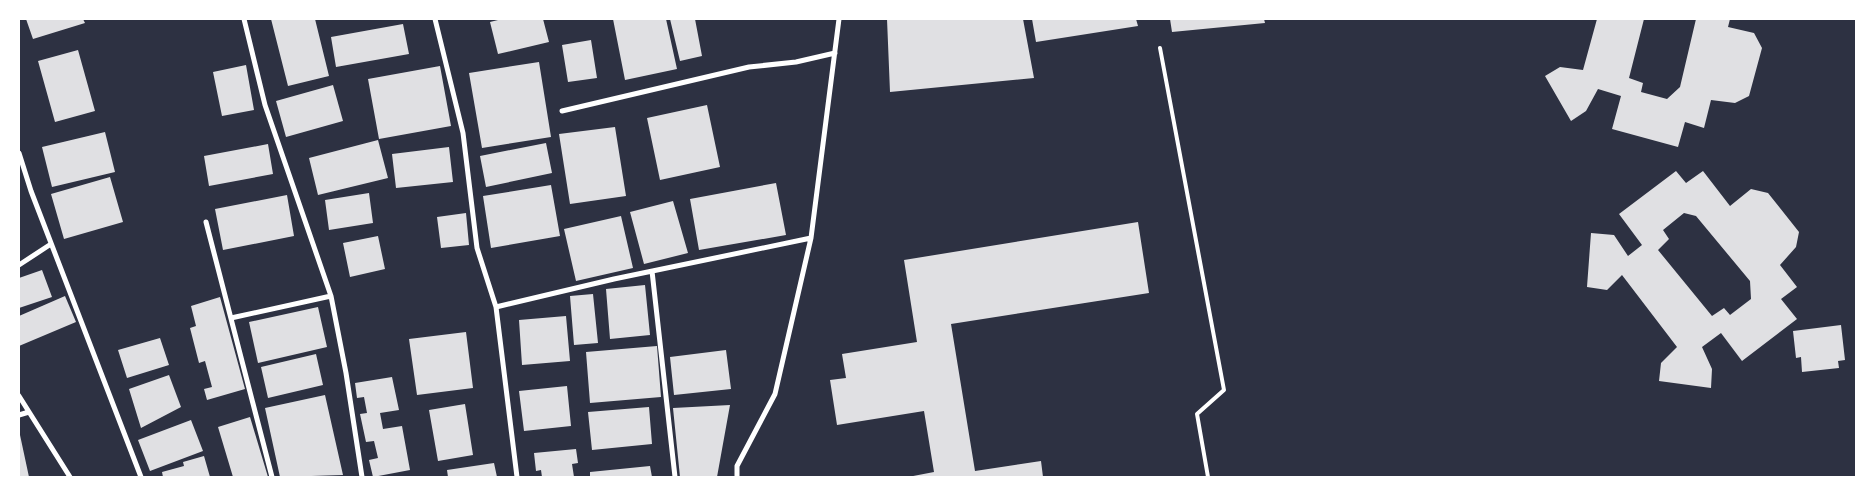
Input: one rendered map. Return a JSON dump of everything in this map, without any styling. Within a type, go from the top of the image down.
[{"type":"street","points":[[244,19],[266,105],[331,296],[346,373],[362,477]]},
{"type":"street","points":[[434,19],[463,134],[476,248],[496,307],[517,477]]},
{"type":"street","points":[[737,477],[737,466],[776,394],[811,238],[839,19]]},
{"type":"street","points":[[562,111],[749,67],[796,62],[836,53]]},
{"type":"street","points":[[19,153],[51,244],[140,477]]},
{"type":"street","points":[[206,222],[272,477]]},
{"type":"street","points":[[496,307],[652,271],[811,238]]},
{"type":"street","points":[[19,265],[51,244]]},
{"type":"street","points":[[652,271],[675,477]]},
{"type":"street","points":[[231,318],[331,296]]},
{"type":"street","points":[[19,396],[70,477]]},
{"type":"street","points":[[19,415],[29,412]]},
{"type":"lane","points":[[1160,48],[1224,390],[1197,414],[1208,477]]},
{"type":"building","points":[[26,19],[83,19],[85,23],[33,39]]},
{"type":"building","points":[[271,19],[315,19],[329,76],[288,86]]},
{"type":"building","points":[[502,19],[543,19],[549,42],[498,54],[490,22]]},
{"type":"building","points":[[613,19],[666,19],[677,69],[625,80]]},
{"type":"building","points":[[670,19],[695,19],[702,56],[680,61]]},
{"type":"building","points":[[887,19],[1023,19],[1034,78],[890,92]]},
{"type":"building","points":[[1032,19],[1136,19],[1138,26],[1036,42]]},
{"type":"building","points":[[1170,19],[1264,19],[1265,23],[1172,32]]},
{"type":"building","points":[[1597,19],[1644,19],[1629,78],[1643,83],[1641,92],[1667,99],[1680,87],[1696,19],[1730,19],[1728,27],[1754,33],[1762,48],[1749,96],[1735,103],[1711,100],[1704,128],[1685,122],[1678,147],[1612,129],[1621,96],[1598,89],[1586,111],[1571,121],[1545,76],[1560,67],[1583,70]]},
{"type":"building","points":[[403,24],[409,54],[336,67],[331,37]]},
{"type":"building","points":[[591,40],[597,78],[568,82],[562,45]]},
{"type":"building","points":[[78,50],[95,111],[55,122],[38,61]]},
{"type":"building","points":[[539,62],[551,137],[482,148],[469,73]]},
{"type":"building","points":[[246,65],[254,110],[222,116],[213,72]]},
{"type":"building","points":[[440,66],[451,126],[379,139],[368,79]]},
{"type":"building","points":[[333,85],[343,121],[286,137],[276,101]]},
{"type":"building","points":[[707,105],[720,167],[660,180],[647,118]]},
{"type":"building","points":[[615,127],[626,196],[570,204],[559,134]]},
{"type":"building","points":[[105,132],[115,172],[52,187],[42,147]]},
{"type":"building","points":[[378,140],[388,178],[318,195],[309,158]]},
{"type":"building","points":[[546,143],[552,173],[486,187],[480,156]]},
{"type":"building","points":[[268,144],[273,174],[209,186],[204,156]]},
{"type":"building","points":[[449,147],[453,182],[396,188],[392,154]]},
{"type":"building","points":[[1676,171],[1686,183],[1703,171],[1730,206],[1751,189],[1768,193],[1799,232],[1796,247],[1780,265],[1797,287],[1781,299],[1797,319],[1742,361],[1721,333],[1702,347],[1712,369],[1711,388],[1659,381],[1661,363],[1677,347],[1622,275],[1607,290],[1587,287],[1591,233],[1614,235],[1628,256],[1642,245],[1619,214]],"holes":[[[1684,213],[1696,216],[1750,281],[1751,299],[1730,315],[1724,308],[1712,316],[1658,250],[1669,239],[1663,230]]]},
{"type":"building","points":[[110,177],[123,222],[64,239],[51,194]]},
{"type":"building","points":[[776,183],[786,235],[699,250],[690,199]]},
{"type":"building","points":[[551,185],[560,236],[491,248],[483,196]]},
{"type":"building","points":[[369,193],[373,223],[329,230],[325,200]]},
{"type":"building","points":[[287,195],[294,236],[223,250],[215,209]]},
{"type":"building","points":[[673,201],[688,253],[644,264],[630,212]]},
{"type":"building","points":[[466,213],[469,245],[441,248],[437,217]]},
{"type":"building","points":[[621,216],[633,268],[576,281],[564,229]]},
{"type":"building","points":[[1138,222],[1149,293],[951,324],[975,471],[1041,461],[1043,477],[908,477],[934,472],[924,411],[837,425],[830,380],[846,378],[842,354],[917,342],[904,260]]},
{"type":"building","points":[[378,236],[385,269],[350,277],[343,243]]},
{"type":"building","points":[[42,270],[52,297],[19,308],[19,278]]},
{"type":"building","points":[[645,285],[650,335],[610,339],[606,289]]},
{"type":"building","points":[[593,294],[598,343],[574,345],[570,296]]},
{"type":"building","points":[[65,296],[76,322],[19,346],[19,316]]},
{"type":"building","points":[[220,297],[245,389],[207,400],[204,389],[212,387],[205,361],[199,363],[190,328],[196,326],[191,306]]},
{"type":"building","points":[[318,307],[327,347],[258,363],[249,322]]},
{"type":"building","points":[[566,316],[570,361],[522,365],[519,320]]},
{"type":"building","points":[[1841,325],[1845,360],[1838,361],[1839,368],[1802,372],[1801,357],[1796,358],[1793,331]]},
{"type":"building","points":[[466,332],[473,388],[417,395],[409,339]]},
{"type":"building","points":[[160,338],[169,365],[127,378],[118,350]]},
{"type":"building","points":[[657,346],[661,397],[590,403],[586,352]]},
{"type":"building","points":[[726,350],[731,389],[674,395],[670,357]]},
{"type":"building","points":[[316,354],[323,385],[268,398],[261,367]]},
{"type":"building","points":[[169,375],[181,407],[141,428],[129,389]]},
{"type":"building","points":[[392,377],[399,410],[380,413],[383,429],[402,426],[410,470],[373,477],[369,460],[378,458],[374,441],[366,442],[360,414],[367,413],[364,397],[357,398],[355,383]]},
{"type":"building","points":[[567,386],[571,426],[524,431],[519,391]]},
{"type":"building","points":[[325,395],[343,475],[280,477],[265,408]]},
{"type":"building","points":[[465,404],[473,455],[438,461],[429,410]]},
{"type":"building","points":[[730,405],[717,477],[680,477],[673,408]]},
{"type":"building","points":[[649,407],[652,444],[592,450],[588,412]]},
{"type":"building","points":[[250,417],[268,477],[233,477],[218,427]]},
{"type":"building","points":[[191,420],[203,451],[150,471],[138,440]]},
{"type":"building","points":[[20,435],[29,477],[19,477]]},
{"type":"building","points":[[576,449],[578,463],[572,464],[574,477],[542,477],[541,470],[536,471],[534,453]]},
{"type":"building","points":[[204,456],[210,477],[163,477],[162,472],[184,466],[183,462]]},
{"type":"building","points":[[494,463],[497,477],[448,477],[447,470]]},
{"type":"building","points":[[650,466],[652,477],[590,477],[590,472]]}]
